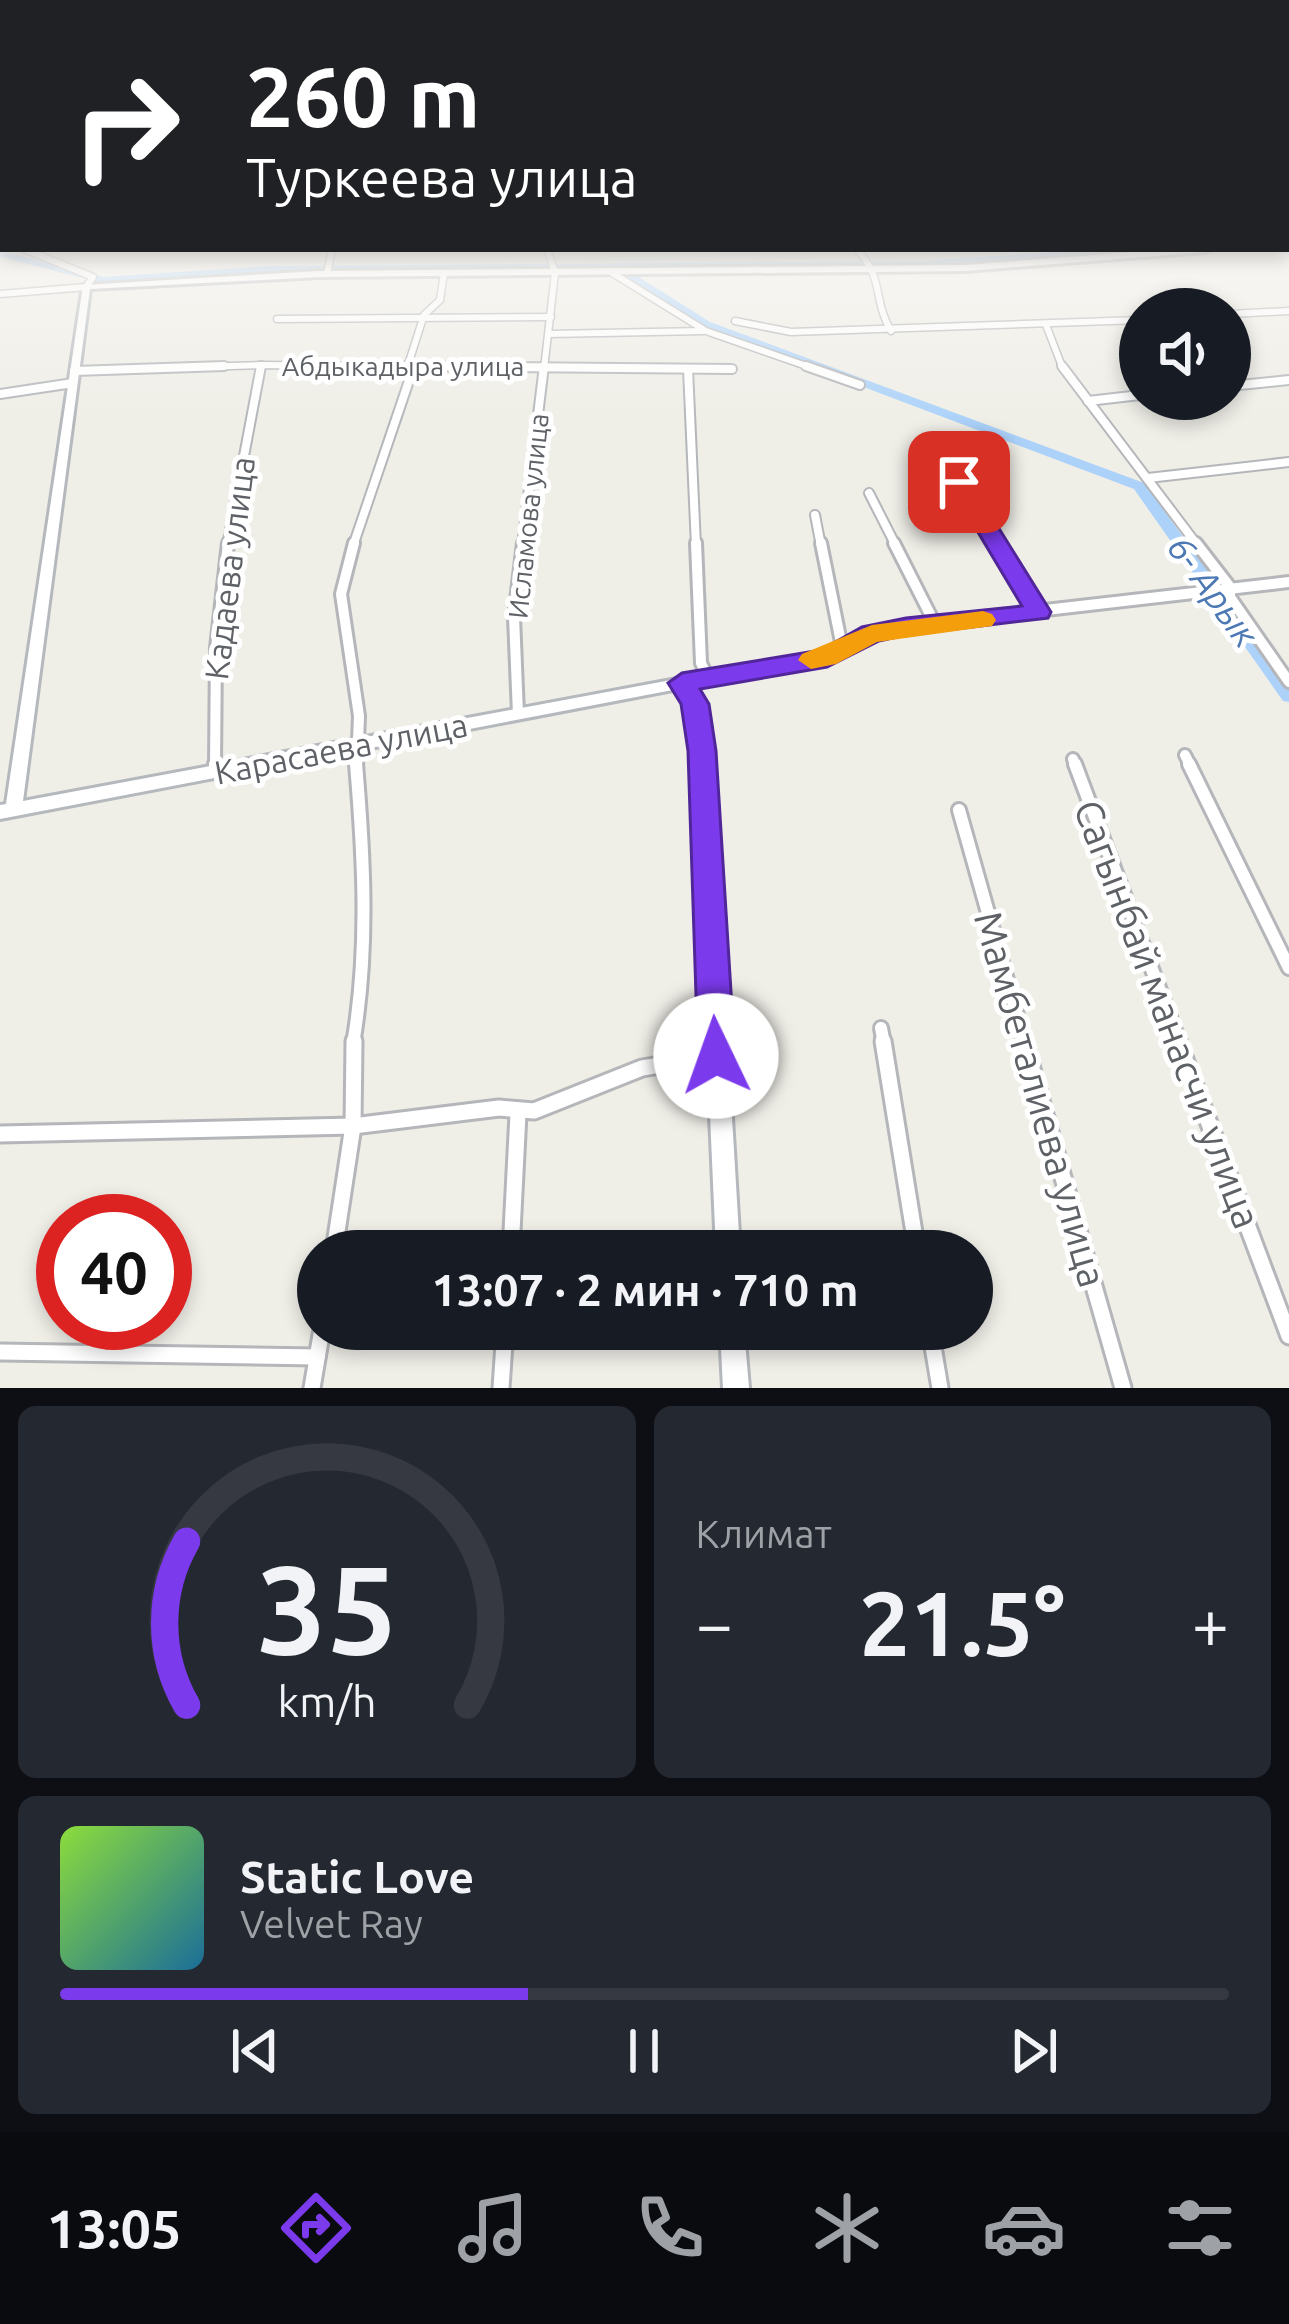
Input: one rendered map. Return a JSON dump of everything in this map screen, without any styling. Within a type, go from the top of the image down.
[{"type":"street","points":[[0,294],[40,291]]},
{"type":"street","points":[[7,811],[85,291]]},
{"type":"street","points":[[337,1230],[352,1126],[350,1063],[364,978],[363,844],[355,746],[358,716],[341,611],[343,576],[424,315],[440,300],[442,291]]},
{"type":"street","name":"Исламова улица","points":[[518,713],[514,616],[553,291]]},
{"type":"street","points":[[641,291],[706,331],[860,385]]},
{"type":"street","points":[[879,291],[882,315],[891,331]]},
{"type":"street","points":[[1251,313],[1289,311]]},
{"type":"street","points":[[278,319],[550,317]]},
{"type":"street","points":[[734,321],[790,332],[1119,321]]},
{"type":"street","points":[[1046,325],[1063,370],[1230,587],[1230,597],[1289,682]]},
{"type":"street","points":[[549,334],[706,331]]},
{"type":"street","name":"Абдыкадыра улица","points":[[0,394],[74,377],[261,365],[732,369]]},
{"type":"street","name":"Кадаева улица","points":[[215,772],[214,689],[243,449],[261,365]]},
{"type":"street","points":[[688,369],[700,644],[707,678]]},
{"type":"street","points":[[1251,384],[1289,380]]},
{"type":"street","points":[[1088,401],[1119,397]]},
{"type":"street","points":[[1148,478],[1289,462]]},
{"type":"street","points":[[959,482],[1039,612]]},
{"type":"street","points":[[869,493],[934,624]]},
{"type":"street","points":[[815,514],[842,647]]},
{"type":"street","points":[[727,1230],[702,751],[695,704],[682,683],[827,658],[872,634],[1289,582]]},
{"type":"street","name":"Карасаева улица","points":[[7,811],[682,683]]},
{"type":"street","points":[[1185,755],[1289,968]]},
{"type":"street","name":"Сагынбай манасчи улица","points":[[1073,759],[1289,1336]]},
{"type":"street","name":"Мамбеталиева улица","points":[[959,810],[1123,1388]]},
{"type":"street","points":[[881,1028],[914,1230]]},
{"type":"street","points":[[0,1134],[352,1126],[499,1108],[518,1114],[545,1110],[629,1072],[683,1058],[716,1056]]},
{"type":"street","points":[[512,1230],[518,1114]]},
{"type":"street","points":[[312,1388],[318,1350]]},
{"type":"street","points":[[501,1388],[504,1350]]},
{"type":"street","points":[[733,1350],[736,1388]]},
{"type":"street","points":[[934,1350],[940,1388]]},
{"type":"street","points":[[0,1352],[317,1357]]},
{"type":"waterway","name":"6- Арык","points":[[654,291],[706,324],[1139,486],[1289,696]]},
{"type":"slow traffic","points":[[811,660],[827,658],[872,634],[906,626],[983,620]]},
{"type":"route","points":[[716,1056],[702,751],[695,704],[682,683],[827,658],[872,634],[906,626],[1039,612],[959,482]]}]
